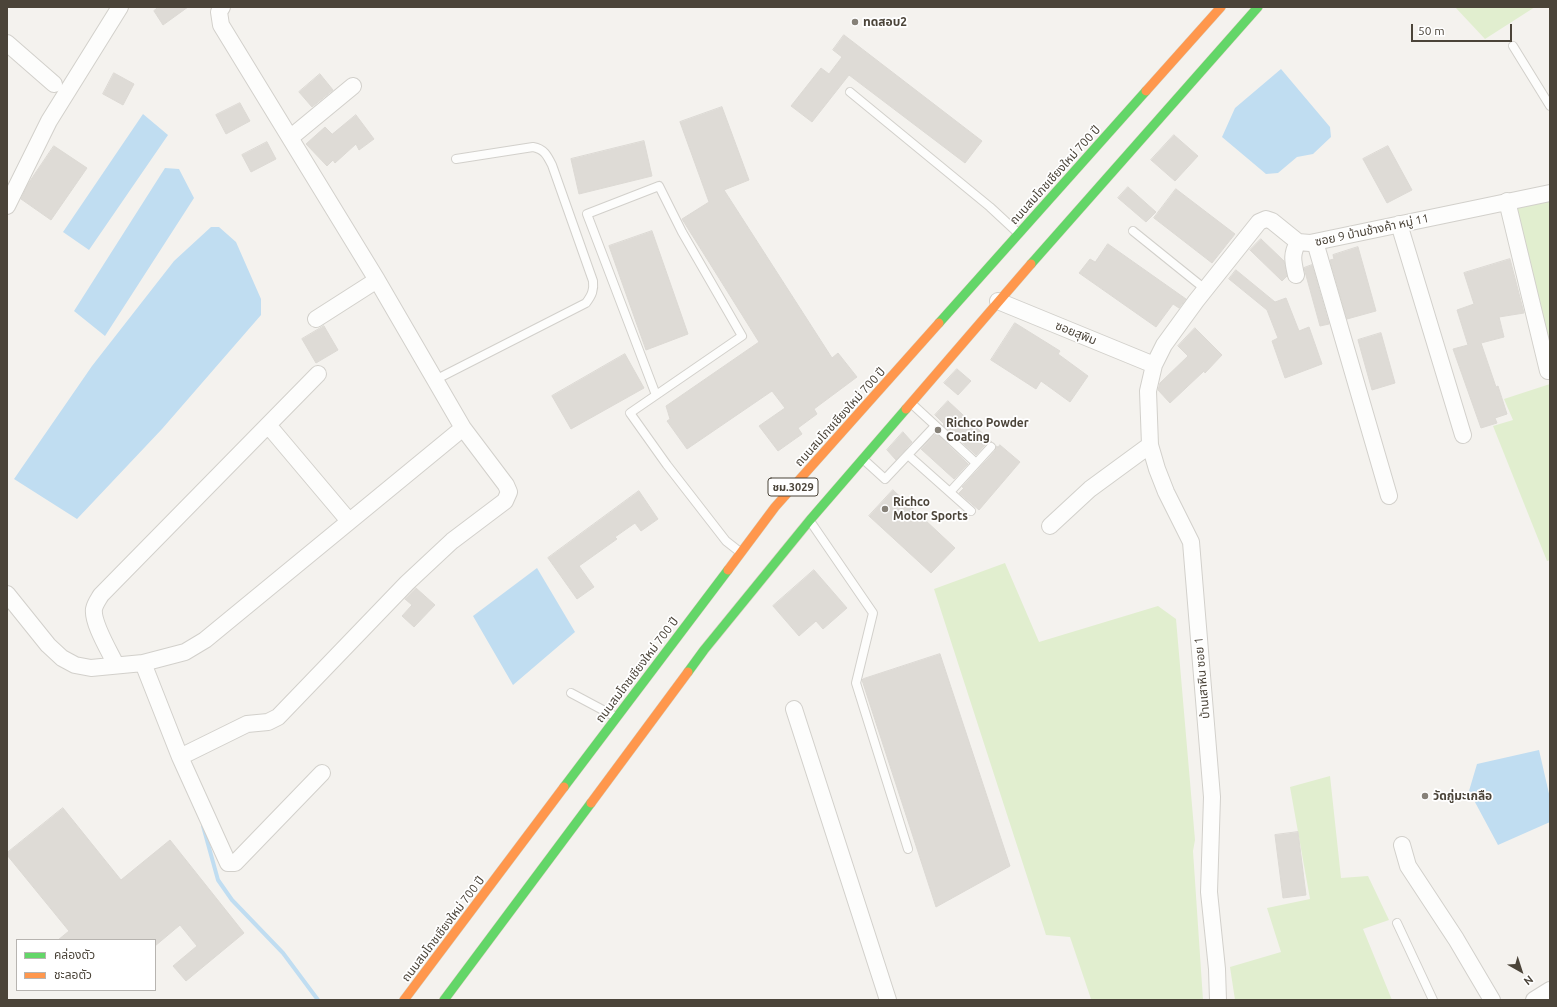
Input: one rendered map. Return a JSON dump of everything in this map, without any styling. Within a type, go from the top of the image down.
[{"type":"main road","name":"ถนนสมโภชเชียงใหม่ 700 ปี","points":[[404,1000],[775,508],[1221,7]]},
{"type":"main road","name":"ชม.3029","points":[[444,1000],[704,650],[810,520],[998,301],[1258,7]]},
{"type":"street","points":[[7,206],[49,121],[120,7]]},
{"type":"street","points":[[180,757],[248,724],[268,722],[278,717],[407,583],[452,541],[505,501],[509,492],[506,485],[463,428],[377,280],[221,25],[219,12],[222,7]]},
{"type":"street","points":[[7,43],[54,84]]},
{"type":"street","points":[[290,138],[353,86]]},
{"type":"street","name":"ซอย 9 บ้านช้างค้า หมู่ 11","points":[[1154,365],[1164,345],[1205,289],[1259,222],[1266,219],[1272,221],[1298,242],[1315,242],[1550,192]]},
{"type":"street","points":[[1507,202],[1548,371]]},
{"type":"street","points":[[1399,224],[1463,435]]},
{"type":"street","points":[[1296,275],[1293,258],[1294,250],[1298,242]]},
{"type":"street","points":[[1315,242],[1389,496]]},
{"type":"street","points":[[316,319],[377,280]]},
{"type":"street","name":"ซอยสุพิม","points":[[998,301],[1154,365]]},
{"type":"street","name":"บ้านเสาหิน ซอย 1","points":[[1154,365],[1148,390],[1150,446],[1166,492],[1191,542],[1212,797],[1209,892],[1217,969],[1218,1000]]},
{"type":"street","points":[[116,665],[98,628],[94,610],[96,603],[318,374]]},
{"type":"street","points":[[268,425],[349,521]]},
{"type":"street","points":[[7,594],[48,646],[62,658],[75,665],[91,668],[142,663],[185,652],[205,640],[463,428]]},
{"type":"street","points":[[1050,526],[1090,489],[1150,446]]},
{"type":"street","points":[[142,663],[180,757],[228,863],[235,863],[322,773]]},
{"type":"street","points":[[794,709],[888,1000]]},
{"type":"street","points":[[1402,845],[1408,866],[1456,939],[1492,1000]]},
{"type":"street","points":[[1534,1000],[1550,990]]},
{"type":"lane","points":[[1513,46],[1550,106]]},
{"type":"lane","points":[[850,92],[990,207],[1019,234]]},
{"type":"lane","points":[[435,380],[586,303],[591,297],[594,289],[593,281],[552,165],[546,154],[541,149],[533,147],[456,159]]},
{"type":"lane","points":[[656,395],[587,214],[659,186],[682,232],[742,336],[656,395],[630,412],[667,465],[726,541],[740,553]]},
{"type":"lane","points":[[1133,231],[1205,289]]},
{"type":"lane","points":[[911,404],[976,463]]},
{"type":"lane","points":[[863,459],[885,479],[935,426]]},
{"type":"lane","points":[[950,492],[991,447]]},
{"type":"lane","points":[[908,455],[971,511]]},
{"type":"lane","points":[[810,520],[873,613],[856,683],[908,849]]},
{"type":"lane","points":[[571,693],[616,718]]},
{"type":"lane","points":[[1397,923],[1433,1000]]},
{"type":"green space","points":[[1455,7],[1535,7],[1485,39]]},
{"type":"green space","points":[[1550,201],[1550,351],[1516,208]]},
{"type":"green space","points":[[1550,384],[1550,560],[1547,561],[1493,426],[1513,420],[1504,399]]},
{"type":"green space","points":[[1005,563],[1039,642],[1158,606],[1176,619],[1195,840],[1193,851],[1203,1000],[1090,1000],[1091,999],[1070,937],[1046,935],[934,589]]},
{"type":"green space","points":[[1330,776],[1341,878],[1368,876],[1389,920],[1363,929],[1392,1000],[1235,1000],[1230,967],[1281,952],[1267,908],[1310,899],[1290,787]]},
{"type":"water","points":[[1281,69],[1330,127],[1331,137],[1313,154],[1297,157],[1278,173],[1266,174],[1222,137],[1235,108]]},
{"type":"water","points":[[143,114],[168,135],[89,250],[63,232]]},
{"type":"water","points":[[165,168],[179,169],[194,198],[105,336],[74,311]]},
{"type":"water","points":[[211,227],[219,227],[236,242],[261,299],[261,315],[162,429],[77,519],[14,479],[92,366],[174,261]]},
{"type":"water","points":[[537,568],[575,632],[513,685],[473,616]]},
{"type":"water","points":[[1539,750],[1550,798],[1550,822],[1498,845],[1469,791],[1477,764]]},
{"type":"building","points":[[159,7],[188,7],[163,25],[154,11]]},
{"type":"building","points":[[844,35],[982,141],[965,163],[849,75],[812,122],[791,106],[821,68],[829,74],[842,57],[833,50]]},
{"type":"building","points":[[114,73],[134,84],[123,105],[103,94]]},
{"type":"building","points":[[320,74],[333,90],[312,107],[299,92]]},
{"type":"building","points":[[240,103],[250,121],[226,134],[216,115]]},
{"type":"building","points":[[722,107],[749,180],[724,190],[832,358],[838,353],[857,377],[814,409],[817,414],[798,428],[802,434],[778,451],[759,426],[785,408],[772,391],[687,449],[667,421],[670,419],[666,406],[759,342],[682,219],[709,202],[680,122]]},
{"type":"building","points":[[356,115],[374,139],[359,150],[356,144],[335,163],[333,160],[327,166],[306,144],[325,127],[332,134]]},
{"type":"building","points":[[1174,135],[1198,156],[1175,181],[1151,160]]},
{"type":"building","points":[[644,141],[652,176],[579,194],[571,159]]},
{"type":"building","points":[[267,142],[276,159],[251,172],[242,155]]},
{"type":"building","points":[[54,146],[87,168],[51,220],[21,199],[28,184]]},
{"type":"building","points":[[1388,146],[1412,190],[1387,203],[1363,159]]},
{"type":"building","points":[[1128,187],[1156,212],[1146,222],[1118,198]]},
{"type":"building","points":[[1176,189],[1235,234],[1212,263],[1154,218]]},
{"type":"building","points":[[652,231],[688,334],[646,350],[609,246]]},
{"type":"building","points":[[1261,239],[1284,261],[1287,276],[1282,281],[1250,250]]},
{"type":"building","points":[[1108,244],[1186,299],[1179,308],[1173,304],[1156,327],[1079,273],[1090,259],[1095,262]]},
{"type":"building","points":[[1358,247],[1376,311],[1347,319],[1330,260],[1334,259],[1333,255]]},
{"type":"building","points":[[1510,259],[1524,313],[1499,317],[1504,337],[1481,343],[1507,414],[1495,418],[1497,423],[1481,428],[1453,349],[1468,345],[1457,310],[1474,304],[1464,273]]},
{"type":"building","points":[[1312,265],[1329,324],[1320,326],[1304,268]]},
{"type":"building","points":[[1236,270],[1275,302],[1286,298],[1299,331],[1309,327],[1322,364],[1285,378],[1272,341],[1278,338],[1267,310],[1229,279]]},
{"type":"building","points":[[1015,323],[1060,351],[1058,354],[1088,376],[1070,402],[1041,381],[1036,389],[991,360]]},
{"type":"building","points":[[324,326],[338,350],[316,363],[302,339]]},
{"type":"building","points":[[1195,328],[1222,355],[1205,373],[1204,371],[1170,403],[1158,390],[1160,383],[1188,356],[1178,346]]},
{"type":"building","points":[[1381,333],[1395,383],[1372,390],[1358,340]]},
{"type":"building","points":[[625,354],[644,388],[571,429],[552,396]]},
{"type":"building","points":[[957,369],[971,381],[958,395],[944,383]]},
{"type":"building","points":[[948,401],[992,442],[987,443],[976,455],[943,425],[944,424],[935,415]]},
{"type":"building","points":[[903,432],[912,442],[896,460],[887,450]]},
{"type":"building","points":[[936,433],[968,464],[954,479],[921,449]]},
{"type":"building","points":[[1000,445],[1020,462],[979,510],[959,493],[964,488],[962,487],[995,451],[996,446],[998,447]]},
{"type":"building","points":[[893,490],[955,548],[931,573],[869,516]]},
{"type":"building","points":[[639,491],[658,519],[641,531],[635,523],[615,537],[617,539],[579,566],[594,587],[577,599],[548,558]]},
{"type":"building","points":[[814,570],[847,608],[823,629],[816,621],[799,636],[773,606]]},
{"type":"building","points":[[416,588],[435,605],[414,627],[402,616],[412,605],[405,599]]},
{"type":"building","points":[[940,654],[1010,866],[936,907],[862,680]]},
{"type":"building","points":[[63,808],[121,880],[170,840],[244,933],[186,981],[173,966],[197,946],[180,925],[156,945],[156,939],[59,939],[69,931],[7,855],[7,853]]},
{"type":"building","points":[[1298,832],[1306,895],[1283,898],[1275,835]]},
{"type":"waterway","points":[[203,826],[218,880],[232,900],[283,953],[318,1000]]},
{"type":"traffic: fast","points":[[1031,264],[1258,7]]},
{"type":"traffic: fast","points":[[939,323],[1146,91]]},
{"type":"traffic: fast","points":[[688,672],[704,650],[810,520],[906,409]]},
{"type":"traffic: fast","points":[[564,787],[728,570]]},
{"type":"traffic: fast","points":[[444,1000],[591,803]]},
{"type":"traffic: slow","points":[[1146,91],[1221,7]]},
{"type":"traffic: slow","points":[[906,409],[1031,264]]},
{"type":"traffic: slow","points":[[728,570],[775,507],[939,323]]},
{"type":"traffic: slow","points":[[591,803],[688,672]]},
{"type":"traffic: slow","points":[[404,1000],[564,787]]},
{"type":"place","name":"ทดสอบ2","points":[[855,22]]},
{"type":"place","name":"Richco Powder Coating","points":[[938,430]]},
{"type":"place","name":"Richco Motor Sports","points":[[885,509]]},
{"type":"place","name":"วัดกู่มะเกลือ","points":[[1425,796]]}]
